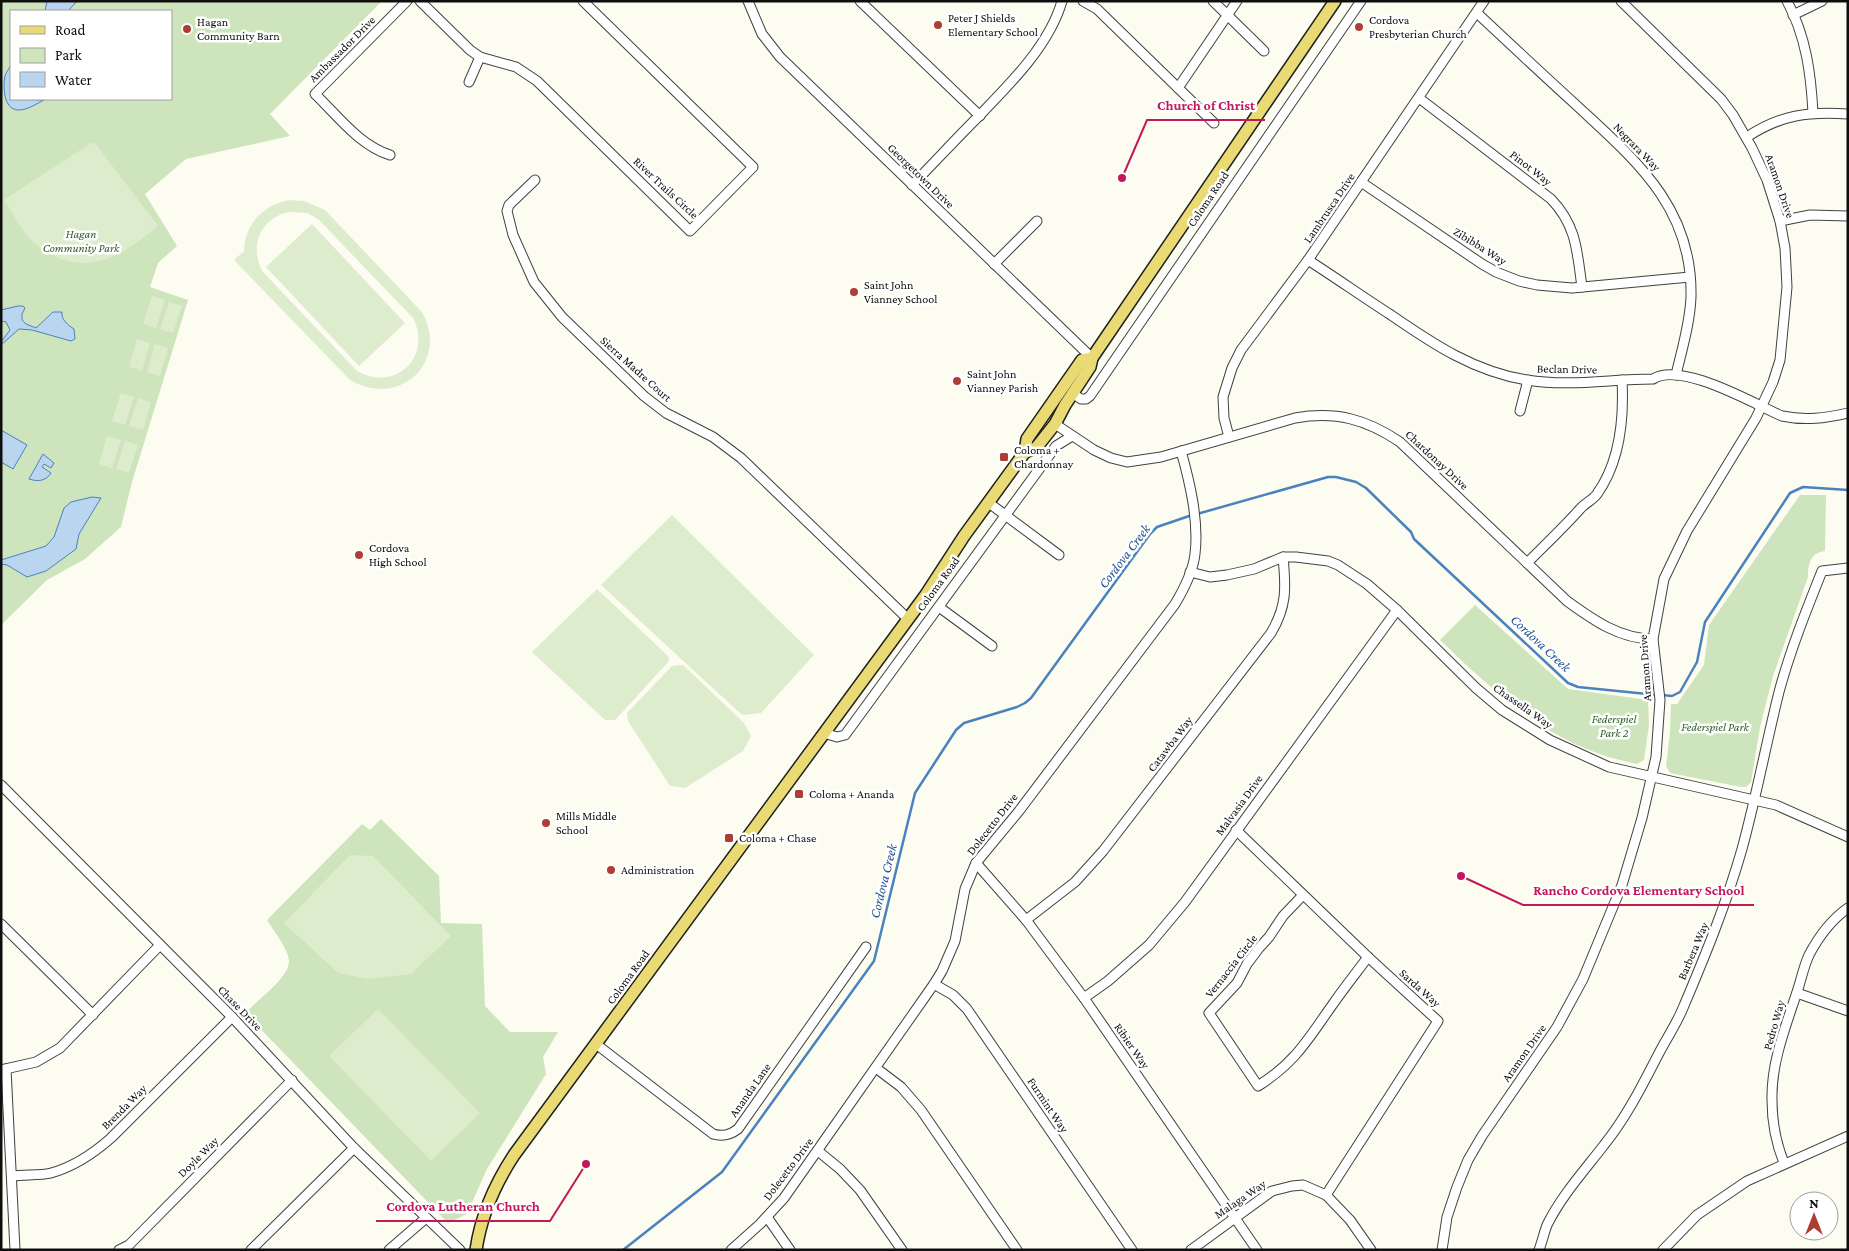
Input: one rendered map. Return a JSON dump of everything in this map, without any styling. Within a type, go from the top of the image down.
[{"type":"main road","name":"Coloma Road","points":[[1025,452],[1036,448],[1055,424],[1072,393],[1090,367],[1092,358],[1335,1]]},
{"type":"main road","name":"Coloma Road","points":[[476,1250],[483,1217],[506,1168],[908,619],[1025,452],[1029,436],[1082,360],[1092,358]]},
{"type":"main road","points":[[1029,436],[1044,425],[1055,424]]},
{"type":"street","name":"Ambassador Drive","points":[[390,155],[376,150],[365,143],[316,94],[407,1]]},
{"type":"street","name":"River Trails Circle","points":[[420,1],[470,50],[480,57],[516,67],[537,81],[690,231],[753,167],[583,1]]},
{"type":"street","name":"Georgetown Drive","points":[[748,1],[762,34],[780,57],[1092,358]]},
{"type":"street","points":[[860,1],[980,116]]},
{"type":"street","points":[[912,185],[1006,88],[1038,48],[1058,14],[1062,1]]},
{"type":"street","points":[[1084,1],[1097,9],[1214,123]]},
{"type":"street","points":[[1213,1],[1264,51]]},
{"type":"street","points":[[1178,88],[1237,1]]},
{"type":"street","name":"Coloma Road","points":[[1072,393],[1081,399],[1086,399],[1090,396],[1361,1]]},
{"type":"street","name":"Lambrusca Drive","points":[[1229,437],[1224,418],[1223,396],[1232,368],[1241,350],[1308,260],[1484,1]]},
{"type":"street","name":"Aramon Drive","points":[[1442,1250],[1447,1217],[1456,1187],[1468,1160],[1482,1136],[1557,1027],[1594,954],[1622,885],[1652,778],[1658,744],[1660,700],[1653,639],[1664,579],[1674,554],[1761,406],[1773,382],[1780,360],[1784,330],[1786,268],[1780,221],[1767,180],[1747,138],[1721,99],[1620,1]]},
{"type":"street","points":[[1787,1],[1794,14],[1804,45],[1811,77],[1813,112]]},
{"type":"street","points":[[1794,14],[1822,1]]},
{"type":"street","name":"Negrara Way","points":[[1477,13],[1633,158],[1659,190],[1678,226],[1684,244],[1690,277],[1690,315],[1676,375]]},
{"type":"street","points":[[469,82],[480,57]]},
{"type":"street","name":"Pinot Way","points":[[1419,98],[1559,207],[1571,227],[1576,243],[1582,287]]},
{"type":"street","points":[[1747,138],[1775,122],[1813,112],[1848,114]]},
{"type":"street","name":"Sierra Madre Court","points":[[535,180],[509,205],[507,211],[513,235],[534,282],[562,317],[644,396],[666,413],[713,437],[741,458],[908,619]]},
{"type":"street","name":"Zibibba Way","points":[[1361,182],[1482,264],[1519,281],[1554,288],[1690,277]]},
{"type":"street","points":[[1780,221],[1810,215],[1848,216]]},
{"type":"street","points":[[994,264],[1037,221]]},
{"type":"street","name":"Beclan Drive","points":[[1308,260],[1448,352],[1495,373],[1528,380],[1574,383],[1653,379],[1661,374],[1676,375],[1739,394],[1782,416],[1794,419],[1816,420],[1848,413]]},
{"type":"street","points":[[1520,411],[1528,380]]},
{"type":"street","points":[[1527,563],[1582,507],[1597,495],[1606,478],[1617,447],[1621,428],[1622,380]]},
{"type":"street","name":"Chardonay Drive","points":[[1055,424],[1103,455],[1118,461],[1150,460],[1295,418],[1312,415],[1339,416],[1377,427],[1400,442],[1411,452],[1567,601],[1597,623],[1624,635],[1642,639],[1653,639]]},
{"type":"street","name":"Coloma Road","points":[[824,733],[837,738],[845,735],[1056,446],[1072,436]]},
{"type":"street","name":"Dolecetto Drive","points":[[731,1250],[768,1217],[784,1198],[934,984],[955,941],[965,889],[976,863],[1019,812],[1176,604],[1190,572],[1195,554],[1194,516],[1181,451]]},
{"type":"street","points":[[989,503],[1059,555]]},
{"type":"street","name":"Chassella Way","points":[[1190,572],[1210,577],[1227,575],[1254,569],[1283,557],[1311,558],[1338,565],[1367,584],[1397,610],[1476,688],[1502,710],[1529,728],[1566,748],[1609,767],[1776,805],[1848,837]]},
{"type":"street","name":"Catawba Way","points":[[1026,920],[1075,882],[1103,851],[1271,633],[1283,609],[1285,596],[1283,557]]},
{"type":"street","name":"Barbera Way","points":[[1539,1250],[1546,1227],[1555,1211],[1581,1173],[1605,1145],[1647,1078],[1675,1027],[1714,935],[1742,848],[1789,658],[1822,571],[1848,568]]},
{"type":"street","points":[[939,606],[992,646]]},
{"type":"street","name":"Malvasia Drive","points":[[1084,998],[1108,981],[1149,945],[1185,902],[1397,610]]},
{"type":"street","name":"Chase Drive","points":[[1,786],[232,1017],[354,1148],[460,1250]]},
{"type":"street","name":"Sarda Way","points":[[1236,830],[1368,957],[1438,1021],[1326,1195]]},
{"type":"street","name":"Ribier Way","points":[[976,863],[1026,920],[1084,998],[1257,1250]]},
{"type":"street","name":"Vernaccia Circle","points":[[1303,895],[1283,916],[1259,948],[1237,983],[1209,1013],[1258,1086],[1278,1073],[1293,1059],[1368,957]]},
{"type":"street","name":"Pedro Way","points":[[1784,1164],[1772,1117],[1772,1092],[1775,1068],[1801,975],[1816,944],[1836,917],[1848,908]]},
{"type":"street","points":[[1,924],[93,1015]]},
{"type":"street","points":[[15,1250],[12,1176],[4,1070],[23,1066],[48,1056],[60,1048],[160,945]]},
{"type":"street","name":"Ananda Lane","points":[[596,1044],[713,1134],[725,1135],[732,1133],[738,1128],[866,947]]},
{"type":"street","name":"Furmint Way","points":[[934,984],[953,995],[967,1009],[1132,1250]]},
{"type":"street","points":[[1797,994],[1848,1011]]},
{"type":"street","name":"Brenda Way","points":[[12,1176],[49,1173],[64,1168],[92,1153],[111,1138],[232,1017]]},
{"type":"street","points":[[876,1068],[901,1087],[916,1104],[1017,1250]]},
{"type":"street","name":"Doyle Way","points":[[119,1250],[132,1247],[292,1080]]},
{"type":"street","points":[[1663,1250],[1683,1228],[1714,1203],[1747,1181],[1848,1136]]},
{"type":"street","points":[[251,1250],[354,1148]]},
{"type":"street","points":[[818,1151],[840,1169],[860,1190],[902,1250]]},
{"type":"street","name":"Malaga Way","points":[[1191,1250],[1272,1191],[1303,1185],[1326,1195],[1350,1220],[1371,1250]]},
{"type":"street","points":[[768,1217],[790,1250]]},
{"type":"street","points":[[389,1250],[426,1218]]},
{"type":"green space","name":"Hagan Community Park","points":[[1,1],[382,1],[270,114],[290,136],[186,159],[145,194],[177,246],[158,263],[150,287],[188,300],[132,482],[121,527],[85,559],[47,580],[1,625]]},
{"type":"green space","points":[[91,143],[95,143],[158,226],[120,253],[106,259],[78,263],[63,259],[36,245],[22,229],[4,200]]},
{"type":"green space","points":[[288,200],[304,201],[325,210],[422,312],[429,330],[429,348],[424,363],[415,376],[402,384],[386,389],[368,387],[350,380],[234,260],[244,253],[247,234],[256,218],[270,207]],"holes":[[[289,212],[307,213],[318,219],[413,318],[418,332],[418,346],[414,358],[407,367],[397,374],[385,377],[371,377],[357,371],[263,272],[259,262],[257,243],[265,227],[279,215]]]},
{"type":"green space","points":[[312,224],[405,323],[359,366],[266,267]]},
{"type":"green space","points":[[152,296],[165,300],[156,328],[143,324]]},
{"type":"green space","points":[[169,302],[182,306],[173,333],[160,329]]},
{"type":"green space","points":[[137,339],[150,343],[142,371],[129,367]]},
{"type":"green space","points":[[155,344],[168,348],[160,376],[147,372]]},
{"type":"green space","points":[[121,393],[134,397],[125,425],[112,421]]},
{"type":"green space","points":[[138,398],[151,402],[143,430],[129,426]]},
{"type":"green space","points":[[107,436],[121,440],[112,468],[99,464]]},
{"type":"green space","points":[[125,441],[138,445],[129,473],[116,469]]},
{"type":"green space","name":"Federspiel Park","points":[[1800,495],[1826,495],[1825,551],[1816,554],[1811,560],[1808,577],[1773,676],[1760,727],[1751,782],[1746,787],[1741,787],[1670,773],[1666,766],[1671,704],[1677,704],[1704,665],[1709,625]]},
{"type":"green space","points":[[672,515],[814,655],[761,713],[742,715],[601,585]]},
{"type":"green space","points":[[597,589],[668,656],[669,661],[615,720],[605,720],[532,652]]},
{"type":"green space","name":"Federspiel Park 2","points":[[1475,605],[1568,689],[1648,700],[1649,725],[1644,760],[1637,764],[1627,762],[1574,744],[1532,719],[1476,674],[1440,640]]},
{"type":"green space","points":[[683,665],[744,723],[751,736],[743,751],[685,788],[670,786],[628,721],[627,713],[672,666]]},
{"type":"green space","points":[[381,819],[439,876],[441,923],[482,924],[485,1006],[510,1032],[558,1032],[543,1057],[546,1074],[487,1169],[467,1214],[448,1223],[246,1014],[284,975],[289,962],[287,952],[267,920],[362,824],[370,830]]},
{"type":"green space","points":[[350,855],[373,856],[451,936],[411,974],[368,979],[338,973],[284,923]]},
{"type":"green space","points":[[378,1009],[480,1113],[431,1161],[329,1056]]},
{"type":"water","points":[[47,1],[77,1],[69,10],[45,10]]},
{"type":"water","points":[[10,67],[10,100],[44,100],[22,110],[13,109],[9,106],[5,96],[5,75]]},
{"type":"water","points":[[18,306],[25,308],[22,320],[36,328],[53,312],[62,312],[64,320],[74,329],[75,339],[71,341],[32,330],[19,329],[1,345],[1,342],[10,330],[6,322],[1,321],[1,310]]},
{"type":"water","points":[[1,430],[27,445],[13,469],[1,462]]},
{"type":"water","points":[[43,454],[54,463],[51,468],[44,464],[42,467],[51,473],[47,478],[41,480],[29,479]]},
{"type":"water","points":[[92,497],[101,498],[79,534],[76,549],[46,571],[27,577],[7,565],[1,564],[1,560],[46,546],[54,537],[64,508],[71,502]]},
{"type":"waterway","name":"Cordova Creek","points":[[1197,514],[1328,477],[1356,482],[1366,488],[1411,532],[1414,539],[1568,683],[1578,687],[1657,695]]},
{"type":"waterway","name":"Cordova Creek","points":[[1662,695],[1672,696],[1680,692],[1697,662],[1705,622],[1790,493],[1803,487],[1848,490]]},
{"type":"waterway","name":"Cordova Creek","points":[[623,1250],[722,1172],[874,961],[915,793],[956,730],[964,723],[1017,707],[1031,698],[1150,534],[1157,527],[1192,515]]},
{"type":"place","name":"Peter J Shields Elementary School","points":[[938,25]]},
{"type":"place","name":"Cordova Presbyterian Church","points":[[1359,27]]},
{"type":"place","name":"Hagan Community Barn","points":[[187,29]]},
{"type":"place","name":"Church of Christ","points":[[1122,178]]},
{"type":"place","name":"Saint John Vianney School","points":[[854,292]]},
{"type":"place","name":"Saint John Vianney Parish","points":[[957,381]]},
{"type":"place","name":"Coloma + Chardonnay","points":[[1004,457]]},
{"type":"place","name":"Cordova High School","points":[[359,555]]},
{"type":"place","name":"Coloma + Ananda","points":[[799,794]]},
{"type":"place","name":"Mills Middle School","points":[[546,823]]},
{"type":"place","name":"Coloma + Chase","points":[[729,838]]},
{"type":"place","name":"Administration","points":[[611,870]]},
{"type":"place","name":"Rancho Cordova Elementary School","points":[[1461,876]]},
{"type":"place","name":"Cordova Lutheran Church","points":[[586,1164]]}]
